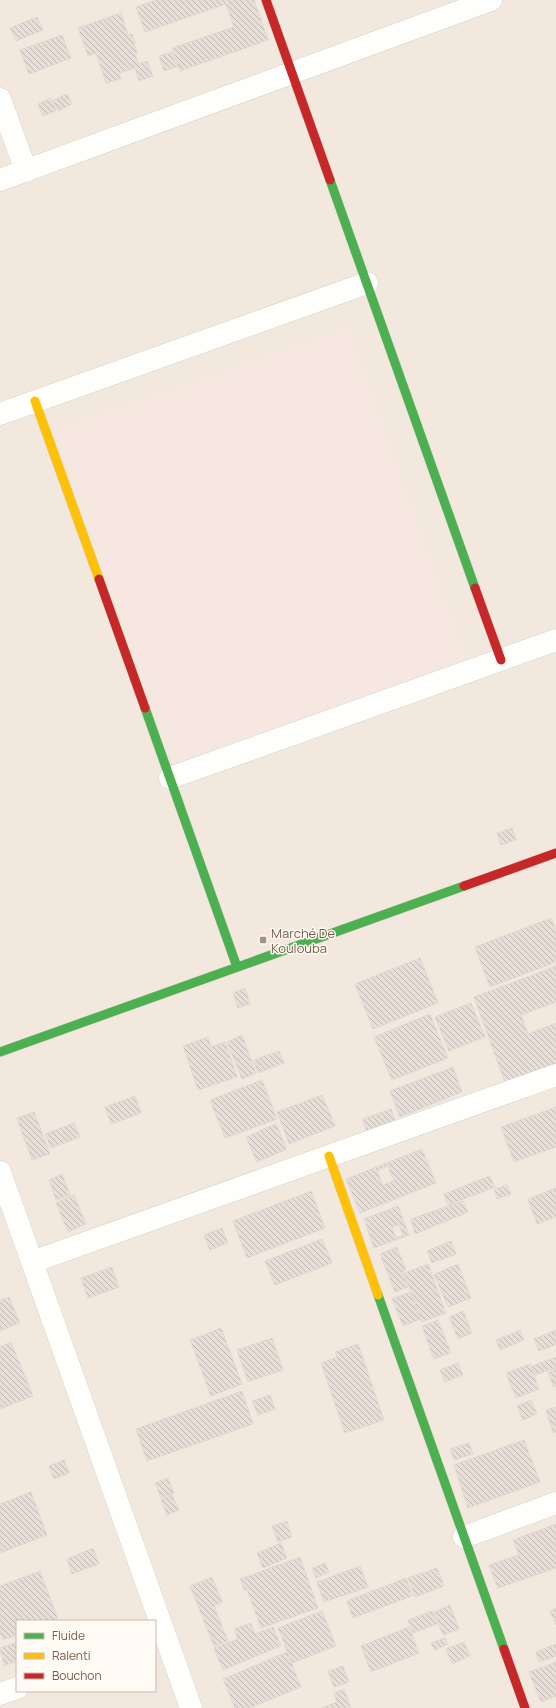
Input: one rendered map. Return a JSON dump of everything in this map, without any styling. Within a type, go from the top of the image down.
[{"type":"street","points":[[266,0],[501,660]]},
{"type":"street","points":[[0,180],[491,0]]},
{"type":"street","points":[[0,99],[26,171]]},
{"type":"street","points":[[0,414],[367,283]]},
{"type":"street","points":[[36,401],[237,967]]},
{"type":"street","points":[[170,778],[556,640]]},
{"type":"street","points":[[0,1052],[556,853]]},
{"type":"street","points":[[32,1262],[556,1075]]},
{"type":"street","points":[[329,1156],[525,1708]]},
{"type":"street","points":[[0,1172],[154,1620]]},
{"type":"street","points":[[464,1537],[556,1503]]},
{"type":"street","points":[[156,1625],[191,1708]]},
{"type":"street","points":[[0,1694],[16,1688]]},
{"type":"shaded area","points":[[0,0],[556,0],[556,1708],[0,1708]]},
{"type":"shaded area","points":[[348,328],[469,669],[175,766],[56,430]]},
{"type":"building","points":[[156,0],[254,0],[268,40],[180,71],[172,48],[234,27],[226,4],[145,32],[136,7]]},
{"type":"building","points":[[121,13],[128,35],[132,34],[137,54],[135,55],[139,64],[147,61],[153,76],[139,81],[135,68],[119,73],[121,79],[106,83],[96,53],[88,56],[78,28]]},
{"type":"building","points":[[37,17],[43,30],[16,41],[10,28]]},
{"type":"building","points":[[62,35],[71,58],[29,74],[20,50]]},
{"type":"building","points":[[172,52],[177,67],[164,71],[159,56]]},
{"type":"building","points":[[67,94],[72,104],[58,111],[53,100]]},
{"type":"building","points":[[51,98],[56,111],[43,116],[38,104]]},
{"type":"building","points":[[512,828],[516,840],[501,845],[497,833]]},
{"type":"building","points":[[551,918],[556,930],[556,962],[490,987],[475,947]]},
{"type":"building","points":[[420,958],[438,1003],[373,1029],[355,984]]},
{"type":"building","points":[[556,966],[556,1002],[521,1015],[528,1034],[556,1023],[556,1067],[506,1085],[474,997]]},
{"type":"building","points":[[245,988],[250,1004],[238,1008],[233,993]]},
{"type":"building","points":[[471,1003],[485,1037],[449,1051],[435,1017]]},
{"type":"building","points":[[430,1014],[448,1058],[392,1080],[374,1037]]},
{"type":"building","points":[[242,1035],[256,1073],[242,1079],[227,1042]]},
{"type":"building","points":[[208,1037],[211,1047],[225,1042],[237,1077],[198,1090],[183,1046]]},
{"type":"building","points":[[279,1051],[284,1063],[258,1073],[253,1060]]},
{"type":"building","points":[[453,1067],[462,1092],[400,1117],[390,1091]]},
{"type":"building","points":[[262,1080],[277,1119],[225,1138],[210,1100]]},
{"type":"building","points":[[322,1095],[335,1126],[289,1144],[277,1112]]},
{"type":"building","points":[[135,1096],[141,1113],[111,1124],[105,1107]]},
{"type":"building","points":[[556,1107],[556,1147],[514,1162],[501,1127]]},
{"type":"building","points":[[391,1109],[396,1122],[367,1133],[363,1119]]},
{"type":"building","points":[[34,1112],[50,1154],[32,1160],[17,1118]]},
{"type":"building","points":[[74,1123],[80,1137],[51,1148],[45,1134]]},
{"type":"building","points":[[276,1124],[287,1149],[257,1162],[246,1137]]},
{"type":"building","points":[[422,1149],[436,1183],[360,1213],[346,1179]],"holes":[[[388,1166],[394,1181],[383,1185],[377,1171]]]},
{"type":"building","points":[[62,1174],[70,1195],[56,1200],[49,1180]]},
{"type":"building","points":[[490,1176],[495,1187],[448,1205],[444,1194]]},
{"type":"building","points":[[507,1185],[511,1194],[497,1199],[494,1189]]},
{"type":"building","points":[[556,1188],[556,1217],[537,1224],[528,1199]]},
{"type":"building","points":[[311,1191],[325,1228],[247,1258],[233,1221]]},
{"type":"building","points":[[74,1195],[86,1224],[68,1232],[56,1203]]},
{"type":"building","points":[[463,1201],[468,1212],[415,1234],[411,1219]]},
{"type":"building","points":[[398,1206],[409,1235],[374,1248],[364,1219]],"holes":[[[399,1225],[403,1235],[396,1238],[392,1227]]]},
{"type":"building","points":[[222,1228],[228,1243],[210,1250],[204,1235]]},
{"type":"building","points":[[322,1239],[332,1263],[275,1285],[265,1261]]},
{"type":"building","points":[[451,1241],[456,1254],[432,1263],[427,1251]]},
{"type":"building","points":[[397,1247],[406,1270],[402,1272],[408,1287],[395,1292],[380,1254]]},
{"type":"building","points":[[428,1264],[446,1313],[422,1322],[404,1273]]},
{"type":"building","points":[[458,1264],[471,1298],[448,1307],[434,1274]]},
{"type":"building","points":[[112,1267],[119,1287],[88,1298],[81,1278]]},
{"type":"building","points":[[410,1292],[420,1319],[403,1326],[392,1299]]},
{"type":"building","points":[[9,1297],[20,1323],[0,1331],[0,1300]]},
{"type":"building","points":[[463,1311],[472,1333],[458,1339],[449,1317]]},
{"type":"building","points":[[438,1320],[451,1353],[434,1359],[422,1326]]},
{"type":"building","points":[[221,1328],[242,1384],[211,1396],[190,1340]]},
{"type":"building","points":[[520,1330],[524,1340],[500,1350],[496,1340]]},
{"type":"building","points":[[556,1330],[556,1345],[539,1351],[534,1339]]},
{"type":"building","points":[[272,1338],[283,1370],[248,1382],[237,1350]]},
{"type":"building","points":[[11,1342],[33,1396],[0,1409],[0,1347]]},
{"type":"building","points":[[358,1344],[384,1420],[345,1433],[321,1363],[337,1357],[335,1352]]},
{"type":"building","points":[[556,1357],[556,1368],[535,1375],[532,1366]]},
{"type":"building","points":[[458,1363],[463,1375],[445,1382],[440,1370]]},
{"type":"building","points":[[530,1364],[539,1389],[516,1398],[506,1373]]},
{"type":"building","points":[[556,1369],[556,1386],[554,1387],[548,1373]]},
{"type":"building","points":[[242,1391],[253,1424],[147,1461],[136,1429]]},
{"type":"building","points":[[270,1395],[275,1409],[258,1415],[252,1401]]},
{"type":"building","points":[[531,1400],[537,1414],[523,1420],[517,1406]]},
{"type":"building","points":[[556,1407],[556,1432],[553,1433],[546,1410]]},
{"type":"building","points":[[524,1440],[540,1482],[468,1508],[454,1465]]},
{"type":"building","points":[[469,1443],[473,1454],[454,1460],[450,1449]]},
{"type":"building","points":[[64,1460],[69,1473],[54,1479],[49,1466]]},
{"type":"building","points":[[168,1478],[174,1493],[161,1498],[155,1483]]},
{"type":"building","points":[[31,1492],[47,1535],[0,1553],[0,1504]]},
{"type":"building","points":[[172,1495],[179,1510],[167,1515],[161,1500]]},
{"type":"building","points":[[287,1521],[292,1537],[278,1542],[272,1526]]},
{"type":"building","points":[[556,1524],[556,1568],[498,1588],[489,1565],[519,1555],[513,1540]]},
{"type":"building","points":[[281,1543],[287,1558],[263,1568],[257,1553]]},
{"type":"building","points":[[93,1548],[99,1564],[72,1574],[67,1559]]},
{"type":"building","points":[[300,1557],[318,1608],[261,1628],[247,1590],[244,1590],[240,1579]]},
{"type":"building","points":[[325,1563],[329,1572],[316,1578],[312,1568]]},
{"type":"building","points":[[360,1566],[368,1587],[324,1602],[317,1582]]},
{"type":"building","points":[[437,1568],[444,1586],[415,1597],[408,1578]]},
{"type":"building","points":[[40,1571],[58,1619],[16,1620],[16,1635],[3,1640],[0,1632],[0,1586]]},
{"type":"building","points":[[212,1577],[222,1602],[214,1606],[228,1641],[214,1646],[190,1586]]},
{"type":"building","points":[[406,1578],[412,1596],[353,1618],[347,1601]]},
{"type":"building","points":[[450,1605],[459,1629],[443,1635],[434,1612]]},
{"type":"building","points":[[556,1608],[556,1625],[550,1611]]},
{"type":"building","points":[[322,1611],[336,1646],[292,1663],[278,1628]]},
{"type":"building","points":[[432,1611],[437,1624],[413,1633],[408,1620]]},
{"type":"building","points":[[251,1623],[255,1634],[273,1627],[281,1646],[223,1670],[214,1648],[238,1639],[234,1629]]},
{"type":"building","points":[[409,1627],[419,1653],[371,1672],[361,1646]]},
{"type":"building","points":[[445,1638],[448,1644],[435,1650],[431,1643]]},
{"type":"building","points":[[16,1642],[16,1661],[4,1666],[0,1648]]},
{"type":"building","points":[[464,1642],[470,1656],[452,1664],[446,1649]]},
{"type":"building","points":[[556,1644],[556,1656],[539,1662],[536,1652]]},
{"type":"building","points":[[287,1652],[301,1687],[250,1708],[235,1708],[223,1679]]},
{"type":"building","points":[[556,1662],[556,1696],[541,1702],[529,1672]]},
{"type":"building","points":[[343,1666],[349,1682],[334,1687],[328,1671]]},
{"type":"building","points":[[344,1689],[351,1708],[321,1708],[337,1702],[334,1693]]},
{"type":"traffic: fast","points":[[330,180],[475,588]]},
{"type":"traffic: fast","points":[[145,708],[237,967]]},
{"type":"traffic: fast","points":[[0,1052],[464,886]]},
{"type":"traffic: fast","points":[[378,1295],[504,1649]]},
{"type":"traffic: slow","points":[[35,401],[99,579]]},
{"type":"traffic: slow","points":[[329,1156],[378,1295]]},
{"type":"traffic: jam","points":[[266,0],[330,180]]},
{"type":"traffic: jam","points":[[99,579],[145,708]]},
{"type":"traffic: jam","points":[[475,588],[501,660]]},
{"type":"traffic: jam","points":[[464,886],[556,853]]},
{"type":"traffic: jam","points":[[504,1649],[525,1708]]},
{"type":"place","name":"Marché De Koulouba","points":[[263,940]]}]
